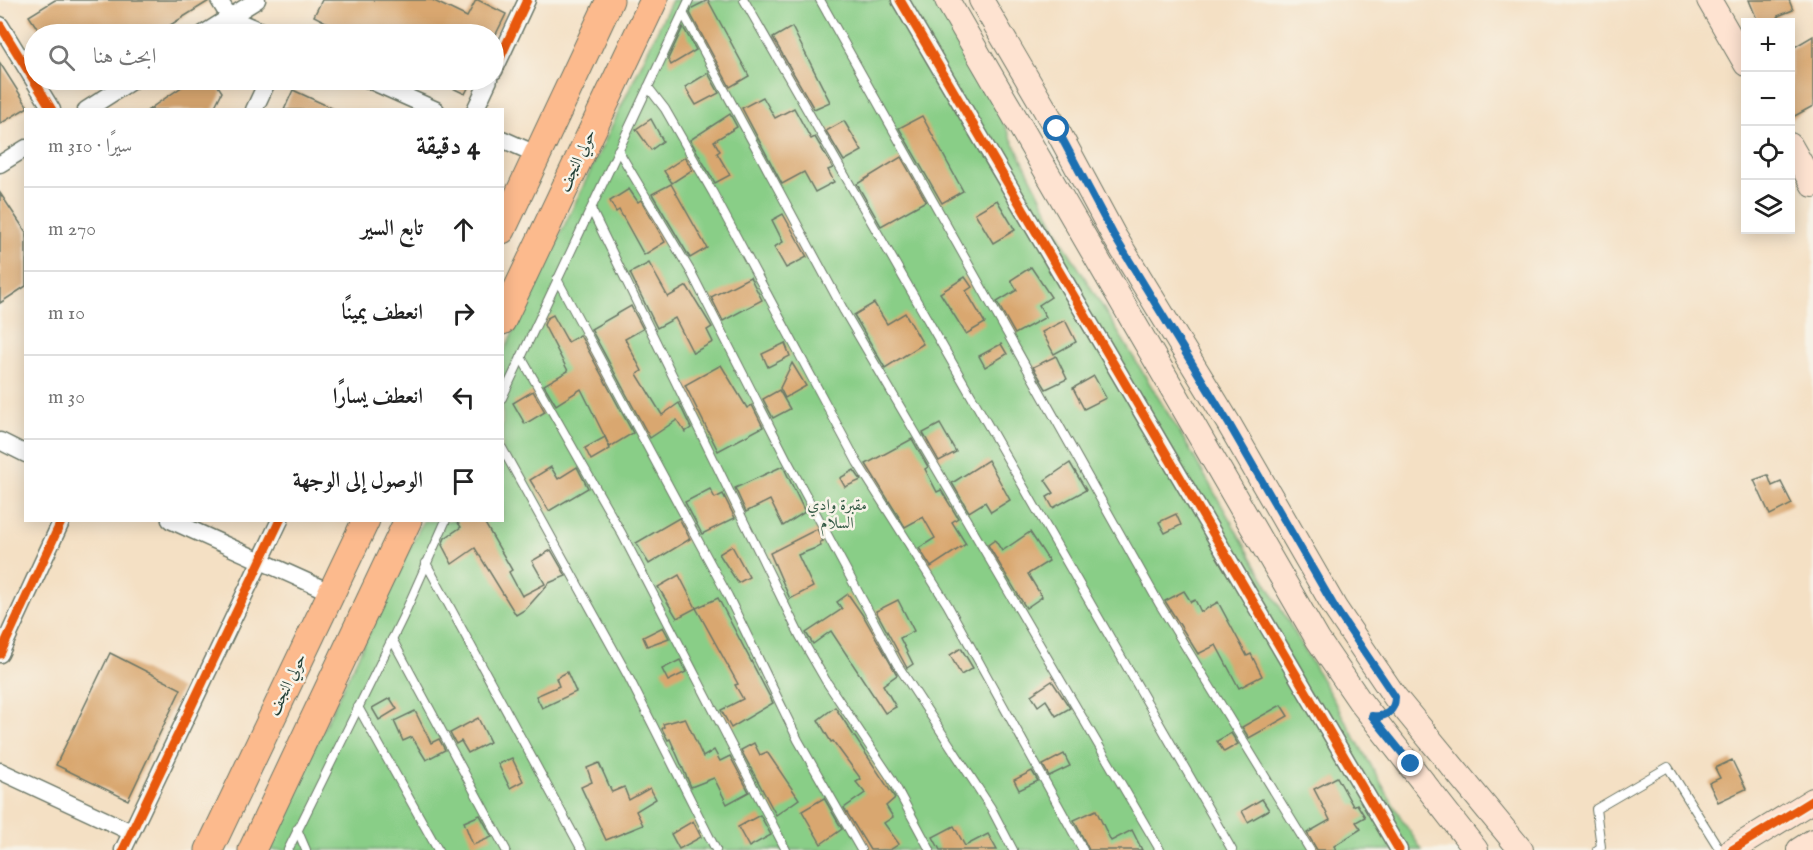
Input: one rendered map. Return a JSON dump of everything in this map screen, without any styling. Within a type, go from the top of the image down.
[{"type":"main road","points":[[504,226],[610,0]]},
{"type":"main road","name":"حولي النجف","points":[[504,317],[654,0]]},
{"type":"main road","points":[[947,0],[1318,640],[1372,716],[1476,850]]},
{"type":"main road","points":[[981,0],[1057,129],[1113,234],[1229,424],[1335,608],[1395,697],[1521,850]]},
{"type":"main road","points":[[1709,0],[1741,55]]},
{"type":"main road","points":[[1795,152],[1813,185]]},
{"type":"main road","name":"حولي النجف","points":[[209,850],[365,522]]},
{"type":"main road","points":[[252,850],[407,522]]},
{"type":"main road","points":[[1372,716],[1378,717],[1389,713],[1395,703],[1395,697]]},
{"type":"main road","points":[[1411,764],[1413,749],[1419,744],[1435,744]]},
{"type":"main road","points":[[1732,850],[1813,800]]},
{"type":"main road","points":[[1799,850],[1813,841]]},
{"type":"street","points":[[219,0],[230,18],[244,24]]},
{"type":"street","points":[[220,24],[257,0]]},
{"type":"street","points":[[504,49],[527,0]]},
{"type":"street","points":[[900,0],[1399,850]]},
{"type":"street","points":[[0,25],[24,64]]},
{"type":"street","points":[[40,90],[51,108]]},
{"type":"street","points":[[89,108],[117,90]]},
{"type":"street","points":[[255,108],[263,90]]},
{"type":"street","points":[[391,90],[432,108]]},
{"type":"street","points":[[476,108],[484,90]]},
{"type":"street","points":[[504,140],[538,154]]},
{"type":"street","points":[[0,164],[24,149]]},
{"type":"street","points":[[0,441],[24,453]]},
{"type":"street","points":[[0,654],[61,522]]},
{"type":"street","points":[[174,522],[332,593]]},
{"type":"street","points":[[123,850],[279,522]]},
{"type":"street","points":[[0,771],[131,832]]},
{"type":"lane","points":[[504,394],[689,0]]},
{"type":"lane","points":[[744,0],[1232,850]]},
{"type":"lane","points":[[820,0],[1154,595],[1310,850]]},
{"type":"lane","points":[[683,13],[844,311],[1160,850]]},
{"type":"lane","points":[[648,87],[665,109],[713,193],[857,462],[947,604],[1083,850]]},
{"type":"lane","points":[[618,150],[691,272],[775,437],[897,664],[991,808],[1013,850]]},
{"type":"lane","points":[[591,209],[800,636],[826,681],[891,778],[930,850]]},
{"type":"lane","points":[[557,279],[728,596],[798,740],[861,850]]},
{"type":"lane","points":[[521,357],[622,534],[786,850]]},
{"type":"lane","points":[[504,452],[627,675],[716,850]]},
{"type":"lane","points":[[288,850],[392,639],[445,522]]},
{"type":"lane","points":[[426,563],[582,850]]},
{"type":"lane","points":[[392,639],[506,850]]},
{"type":"lane","points":[[358,706],[438,850]]},
{"type":"lane","points":[[1598,850],[1602,847],[1596,809],[1668,767],[1720,850]]},
{"type":"lane","points":[[297,829],[306,850]]},
{"type":"green space","name":"مقبرة وادي السلام","points":[[672,0],[934,0],[977,70],[1067,249],[1183,438],[1404,823],[1422,850],[265,850],[423,522],[504,522],[504,352]]},
{"type":"building","points":[[55,0],[209,0],[172,24],[34,24],[29,16]]},
{"type":"building","points":[[322,0],[432,0],[467,17],[478,0],[506,14],[501,24],[330,24],[314,16]]},
{"type":"building","points":[[708,0],[749,76],[730,87],[690,13],[692,8]]},
{"type":"building","points":[[1749,0],[1789,0],[1793,10],[1778,16],[1779,18],[1756,18]]},
{"type":"building","points":[[683,27],[696,50],[671,65],[668,59]]},
{"type":"building","points":[[792,27],[830,102],[814,109],[773,38]]},
{"type":"building","points":[[1813,36],[1813,106],[1795,116],[1795,72],[1795,47]]},
{"type":"building","points":[[0,63],[28,107],[0,124]]},
{"type":"building","points":[[708,73],[719,93],[696,105],[685,87]]},
{"type":"building","points":[[177,90],[221,90],[222,92],[214,108],[151,108]]},
{"type":"building","points":[[293,90],[332,108],[285,108]]},
{"type":"building","points":[[763,97],[775,118],[794,108],[811,139],[815,137],[833,168],[828,170],[834,182],[815,192],[804,172],[782,184],[742,108]]},
{"type":"building","points":[[730,114],[737,127],[714,141],[720,151],[717,153],[730,175],[715,183],[690,140]]},
{"type":"building","points":[[922,116],[963,191],[942,203],[899,128]]},
{"type":"building","points":[[651,119],[663,141],[651,150],[636,129]]},
{"type":"building","points":[[844,121],[862,151],[844,161],[826,131]]},
{"type":"building","points":[[685,157],[692,170],[672,183],[664,171]]},
{"type":"building","points":[[901,157],[926,201],[881,226],[857,184]]},
{"type":"building","points":[[671,184],[707,248],[690,258],[652,194]]},
{"type":"building","points":[[629,189],[638,202],[641,200],[665,242],[644,255],[619,210],[616,212],[610,201]]},
{"type":"building","points":[[0,193],[24,229],[24,287],[0,303]]},
{"type":"building","points":[[997,200],[1015,230],[993,243],[975,213]]},
{"type":"building","points":[[783,214],[807,257],[786,268],[774,247],[783,242],[772,220]]},
{"type":"building","points":[[649,263],[668,297],[687,286],[712,327],[707,330],[713,342],[693,353],[675,318],[657,328],[630,273]]},
{"type":"building","points":[[1031,267],[1051,297],[1039,305],[1046,317],[1015,334],[997,302],[1017,290],[1011,280]]},
{"type":"building","points":[[750,277],[762,300],[723,321],[711,297]]},
{"type":"building","points":[[965,277],[972,287],[966,291],[985,323],[966,334],[940,293]]},
{"type":"building","points":[[874,303],[887,324],[905,313],[923,344],[885,368],[854,315]]},
{"type":"building","points":[[631,306],[643,329],[625,339],[642,371],[637,374],[662,415],[679,403],[691,428],[685,432],[677,420],[650,438],[591,329]]},
{"type":"building","points":[[553,315],[568,342],[580,335],[633,433],[610,447],[581,389],[556,405],[544,385],[568,371],[544,325],[547,318]]},
{"type":"building","points":[[1065,320],[1076,342],[1054,354],[1042,332]]},
{"type":"building","points":[[785,343],[790,356],[768,367],[762,354]]},
{"type":"building","points":[[1001,344],[1007,354],[985,367],[979,356]]},
{"type":"building","points":[[1056,356],[1067,379],[1046,389],[1033,367]]},
{"type":"building","points":[[792,363],[806,386],[785,398],[780,388]]},
{"type":"building","points":[[721,365],[747,408],[752,405],[763,427],[718,451],[685,385]]},
{"type":"building","points":[[1094,376],[1106,398],[1084,409],[1073,388]]},
{"type":"building","points":[[779,390],[790,409],[773,418],[763,399]]},
{"type":"building","points":[[533,391],[545,412],[525,424],[513,403]]},
{"type":"building","points":[[940,424],[956,452],[939,461],[923,433]]},
{"type":"building","points":[[605,437],[610,449],[591,460],[585,448]]},
{"type":"building","points":[[912,439],[928,467],[925,469],[937,492],[941,490],[958,518],[952,522],[966,544],[931,567],[919,548],[935,538],[923,517],[905,527],[866,464]]},
{"type":"building","points":[[988,460],[1010,500],[991,512],[985,502],[969,512],[952,483]]},
{"type":"building","points":[[1070,463],[1086,490],[1053,508],[1047,497],[1054,493],[1045,480]]},
{"type":"building","points":[[783,466],[805,512],[783,526],[770,500],[746,512],[735,488]]},
{"type":"building","points":[[551,467],[558,479],[577,467],[588,488],[549,511],[530,480]]},
{"type":"building","points":[[854,470],[861,480],[845,487],[840,478]]},
{"type":"building","points":[[1768,475],[1772,486],[1781,482],[1792,504],[1770,515],[1754,480]]},
{"type":"building","points":[[710,489],[715,498],[723,494],[735,518],[702,534],[685,502]]},
{"type":"building","points":[[1176,514],[1181,525],[1165,533],[1159,522]]},
{"type":"building","points":[[679,518],[690,539],[649,564],[636,543]]},
{"type":"building","points":[[457,522],[484,522],[512,570],[509,572],[522,596],[545,584],[532,561],[551,550],[566,576],[549,583],[526,609],[516,615],[475,548],[452,564],[442,545],[445,538],[461,527]]},
{"type":"building","points":[[817,529],[823,541],[820,542],[821,546],[798,555],[813,587],[790,599],[770,553]]},
{"type":"building","points":[[1030,532],[1049,561],[1028,574],[1042,597],[1026,608],[988,545],[995,540],[1002,551]]},
{"type":"building","points":[[732,546],[749,577],[738,583],[719,554]]},
{"type":"building","points":[[679,575],[696,608],[677,618],[658,587]]},
{"type":"building","points":[[1184,591],[1191,602],[1195,600],[1201,612],[1218,602],[1247,656],[1251,654],[1262,676],[1239,688],[1216,645],[1198,654],[1165,601]]},
{"type":"building","points":[[848,594],[897,675],[883,685],[896,707],[885,713],[831,631],[813,644],[806,633],[842,609],[837,602]]},
{"type":"building","points":[[718,598],[773,703],[731,728],[721,710],[743,699],[735,685],[738,684],[696,608]]},
{"type":"building","points":[[898,600],[914,631],[900,638],[913,664],[907,668],[876,611]]},
{"type":"building","points":[[663,627],[669,638],[647,646],[643,637]]},
{"type":"building","points":[[961,648],[973,668],[961,675],[950,655]]},
{"type":"building","points":[[110,653],[181,689],[128,800],[56,765]]},
{"type":"building","points":[[680,660],[686,672],[668,681],[662,669]]},
{"type":"building","points":[[567,672],[576,692],[542,708],[536,696],[559,686],[556,678]]},
{"type":"building","points":[[1052,681],[1070,708],[1056,716],[1046,700],[1038,706],[1031,695]]},
{"type":"building","points":[[390,698],[397,709],[379,720],[372,708]]},
{"type":"building","points":[[1281,705],[1288,716],[1249,738],[1242,727]]},
{"type":"building","points":[[835,707],[895,798],[886,806],[893,817],[884,823],[899,844],[890,850],[870,850],[844,808],[865,793],[856,782],[861,779],[833,741],[831,742],[818,720]]},
{"type":"building","points":[[415,711],[431,743],[439,739],[445,750],[426,760],[412,737],[403,741],[394,721]]},
{"type":"building","points":[[478,718],[490,742],[468,753],[461,741],[456,744],[450,733]]},
{"type":"building","points":[[685,718],[703,757],[714,750],[720,761],[730,756],[749,792],[727,804],[714,778],[691,787],[670,739],[668,740],[662,729],[663,724]]},
{"type":"building","points":[[1231,733],[1238,744],[1224,752],[1217,741]]},
{"type":"building","points":[[754,743],[760,755],[767,752],[799,799],[776,815],[741,750]]},
{"type":"building","points":[[1064,754],[1070,766],[1049,776],[1043,765]]},
{"type":"building","points":[[512,758],[523,781],[510,788],[498,764]]},
{"type":"building","points":[[1732,760],[1746,789],[1718,802],[1709,783],[1720,778],[1715,768]]},
{"type":"building","points":[[599,763],[612,792],[624,787],[629,800],[650,788],[656,799],[636,811],[643,825],[606,840],[581,787],[592,782],[587,768]]},
{"type":"building","points":[[1032,771],[1038,781],[1019,790],[1014,780]]},
{"type":"building","points":[[1337,777],[1353,806],[1357,804],[1365,817],[1356,822],[1361,829],[1334,846],[1336,850],[1317,850],[1307,833],[1330,820],[1314,789]]},
{"type":"building","points":[[824,798],[842,829],[821,844],[802,811]]},
{"type":"building","points":[[1262,799],[1269,810],[1248,822],[1242,811]]},
{"type":"building","points":[[1096,810],[1111,841],[1132,830],[1142,850],[1089,850],[1074,820]]},
{"type":"building","points":[[480,815],[492,837],[473,845],[464,822]]},
{"type":"building","points":[[760,815],[771,835],[749,847],[738,827]]},
{"type":"building","points":[[693,821],[701,837],[679,849],[671,834]]},
{"type":"building","points":[[954,826],[965,846],[988,834],[997,850],[940,850],[933,837]]},
{"type":"cycle path","points":[[504,49],[527,0]]},
{"type":"cycle path","points":[[900,0],[1399,850]]},
{"type":"cycle path","points":[[0,25],[24,64]]},
{"type":"cycle path","points":[[40,90],[51,108]]},
{"type":"cycle path","points":[[0,654],[61,522]]},
{"type":"cycle path","points":[[123,850],[279,522]]},
{"type":"cycle path","points":[[1732,850],[1813,800]]},
{"type":"route","points":[[1057,129],[1113,234],[1229,424],[1335,608],[1395,697],[1395,703],[1389,713],[1378,717],[1372,716],[1411,764]]}]
